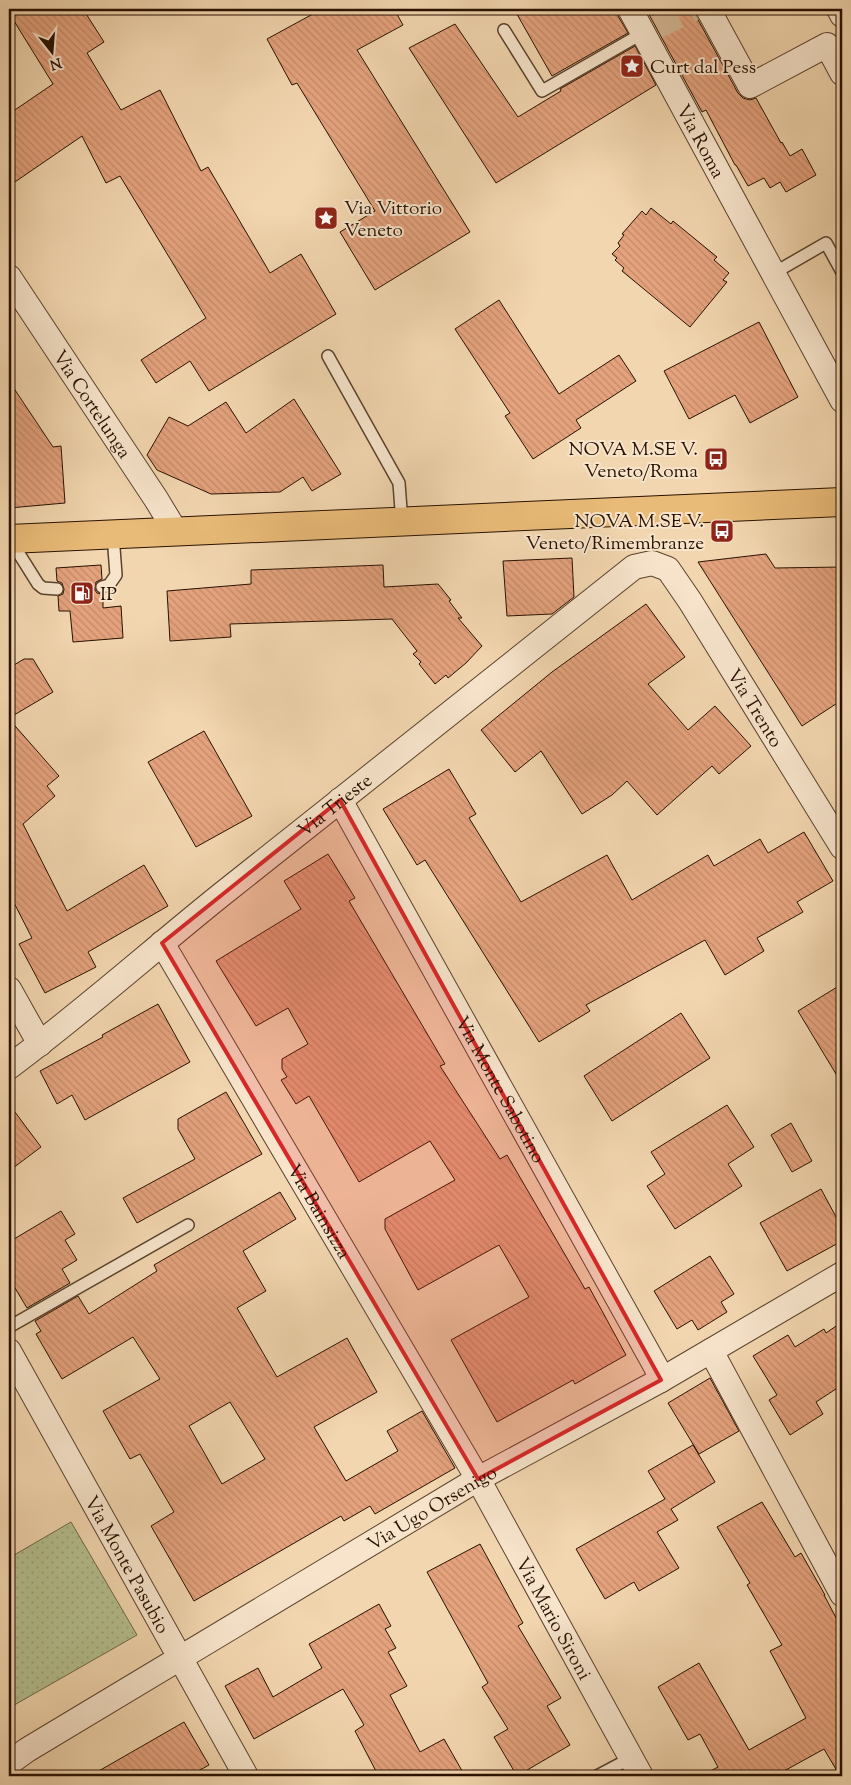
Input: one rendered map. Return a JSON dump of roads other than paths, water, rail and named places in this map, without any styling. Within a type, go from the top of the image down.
[{"type":"main road","points":[[10,539],[842,502]]},
{"type":"street","name":"Via Roma","points":[[630,9],[650,30],[842,400]]},
{"type":"street","points":[[708,9],[750,86],[827,45],[842,73]]},
{"type":"street","points":[[839,9],[842,15]]},
{"type":"street","name":"Via Cortelunga","points":[[9,277],[176,532]]},
{"type":"street","name":"Via Trieste","points":[[9,1067],[40,1044],[340,800],[634,567],[652,563],[668,569]]},
{"type":"street","name":"Via Trento","points":[[668,569],[842,847]]},
{"type":"street","name":"Via Monte Sabotino","points":[[340,800],[662,1380]]},
{"type":"street","name":"Via Bainsizza","points":[[162,943],[478,1479]]},
{"type":"street","points":[[9,988],[40,1044]]},
{"type":"street","name":"Via Ugo Orsenigo","points":[[15,1756],[478,1479],[662,1380],[842,1274]]},
{"type":"street","name":"Via Monte Pasubio","points":[[9,1351],[246,1776]]},
{"type":"street","points":[[711,1351],[842,1594]]},
{"type":"street","name":"Via Mario Sironi","points":[[478,1479],[636,1767]]},
{"type":"lane","points":[[504,30],[542,91],[650,30]]},
{"type":"lane","points":[[774,272],[826,243],[842,272]]},
{"type":"lane","points":[[328,356],[399,482],[402,523]]},
{"type":"lane","points":[[102,586],[109,585],[116,575],[113,535]]},
{"type":"lane","points":[[10,539],[38,584],[43,588],[58,589]]},
{"type":"lane","points":[[9,1327],[188,1225]]},
{"type":"lane","name":"Via Mario Sironi","points":[[597,1776],[636,1767]]},
{"type":"tunnel","points":[[657,27],[693,9]]},
{"type":"place","name":"Curt dal Pess","points":[[632,66]]},
{"type":"place","name":"Via Vittorio Veneto","points":[[326,218]]},
{"type":"place","name":"NOVA M.SE V. Veneto/Roma","points":[[716,459]]},
{"type":"place","name":"NOVA M.SE V. Veneto/Rimembranze","points":[[722,531]]},
{"type":"place","name":"IP","points":[[82,593]]}]
